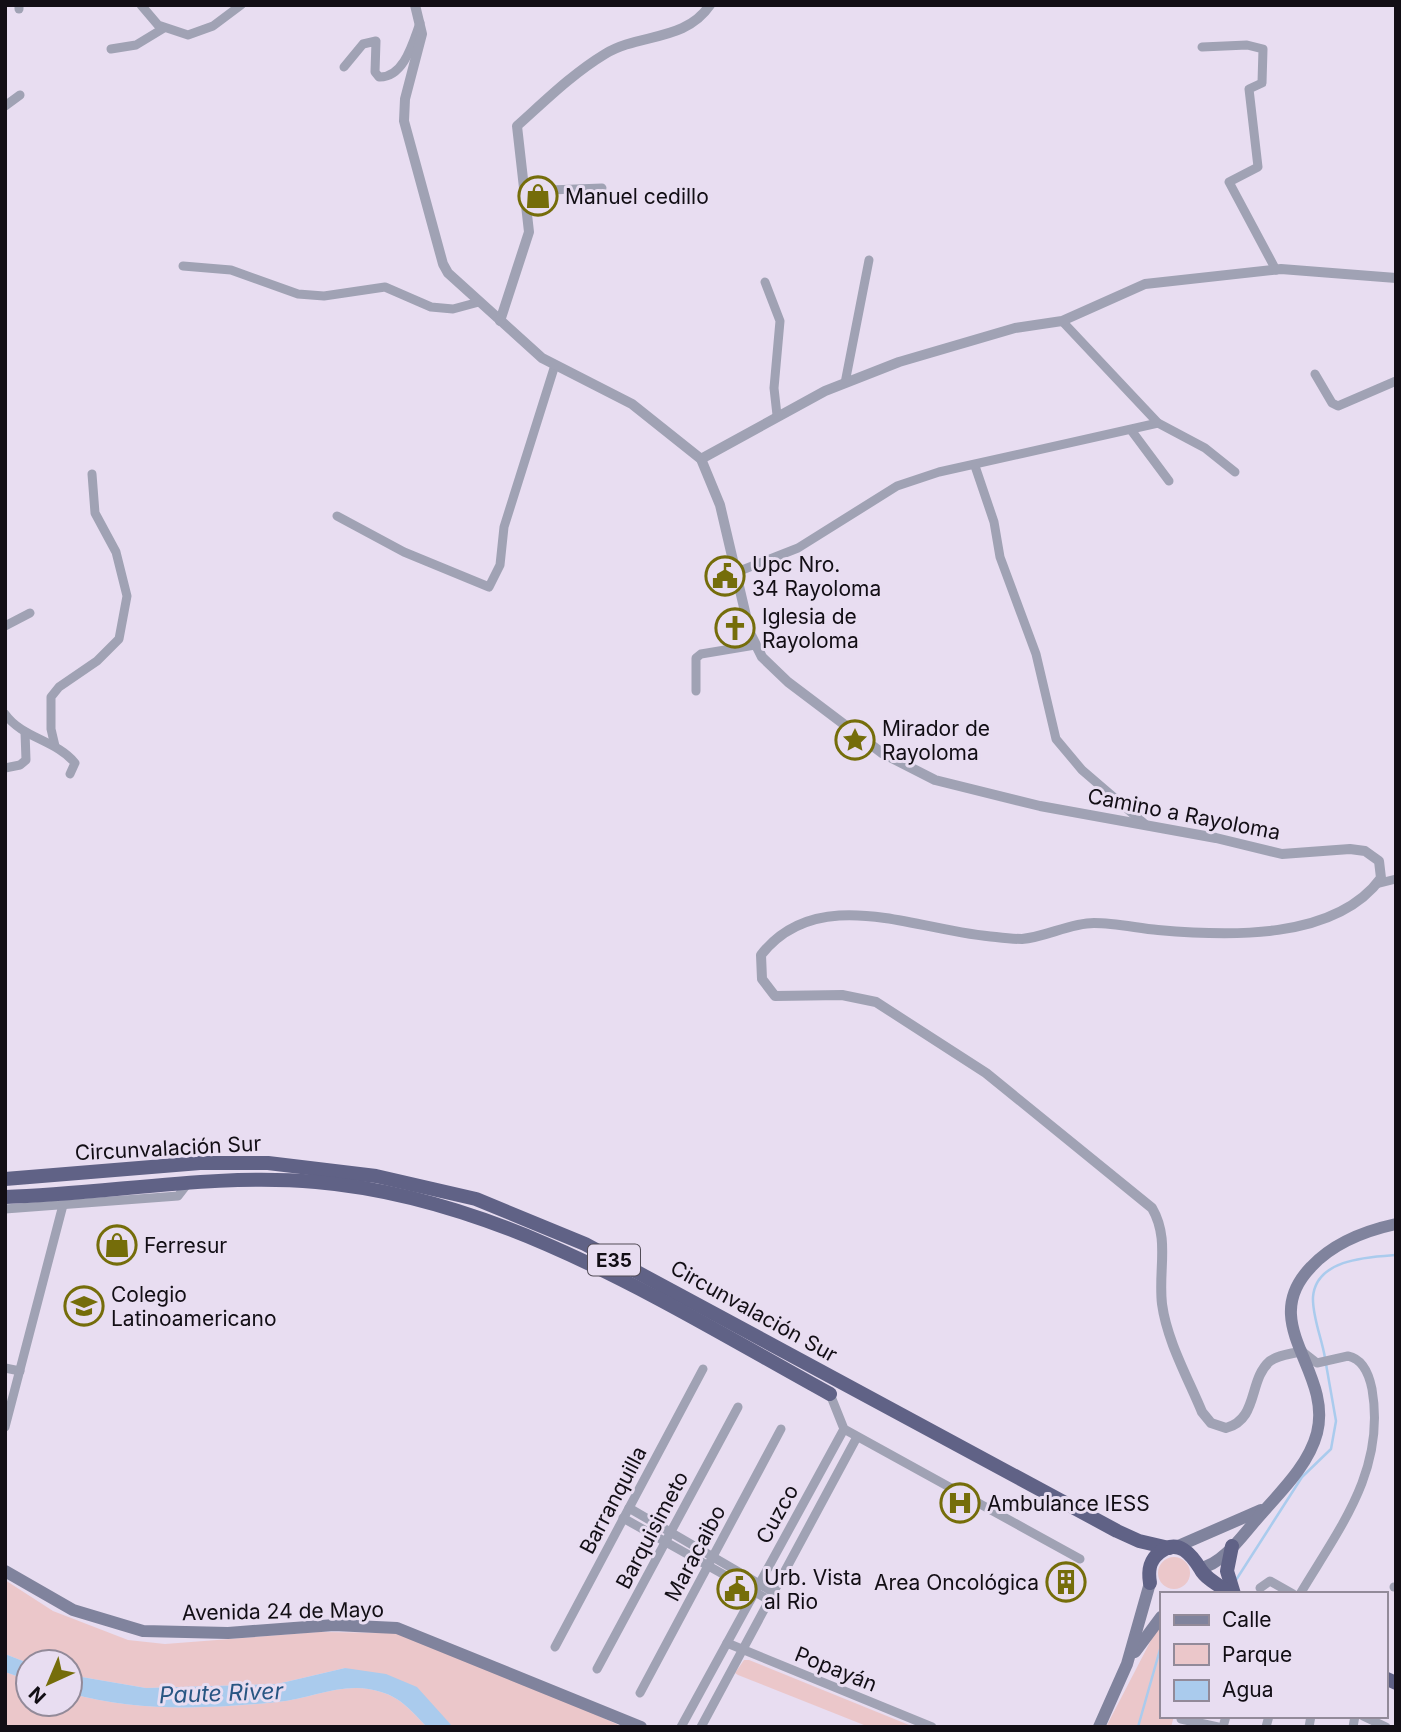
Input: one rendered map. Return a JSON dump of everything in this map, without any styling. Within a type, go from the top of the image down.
[{"type":"highway","name":"Circunvalación Sur","points":[[5,1179],[200,1163],[268,1163],[384,1178],[476,1199],[584,1244],[1117,1531],[1139,1541],[1173,1548]]},
{"type":"highway","name":"Circunvalación Sur","points":[[5,1197],[238,1180],[317,1182],[407,1196],[480,1217],[588,1264],[830,1394]]},
{"type":"highway","points":[[1232,1592],[1227,1571],[1233,1546]]},
{"type":"highway","name":"E35","points":[[1173,1548],[1194,1556],[1201,1570],[1229,1592]]},
{"type":"highway","points":[[1150,1583],[1149,1572],[1153,1559],[1173,1548]]},
{"type":"main road","points":[[1201,1570],[1213,1564],[1233,1546],[1289,1483],[1318,1432],[1319,1416],[1313,1384],[1289,1319],[1295,1285],[1321,1256],[1368,1230],[1396,1224]]},
{"type":"main road","points":[[1173,1548],[1268,1506]]},
{"type":"main road","name":"Avenida 24 de Mayo","points":[[5,1571],[73,1610],[143,1631],[228,1633],[334,1625],[397,1628],[641,1727]]},
{"type":"main road","points":[[1099,1727],[1128,1664],[1150,1583]]},
{"type":"main road","points":[[1128,1664],[1160,1618]]},
{"type":"street","points":[[141,5],[164,28],[188,36],[200,33],[241,5]]},
{"type":"street","points":[[344,67],[363,44],[376,41],[375,72],[379,77],[388,76],[407,56],[420,23],[415,5]]},
{"type":"street","points":[[500,321],[529,232],[517,126],[569,79],[607,52],[691,25],[710,5]]},
{"type":"street","name":"Camino a Rayoloma","points":[[420,23],[422,34],[405,99],[404,121],[443,264],[479,302],[542,358],[632,404],[701,459],[720,505],[755,645],[772,669],[882,753],[935,780],[1040,806],[1282,854],[1350,849],[1365,851],[1379,861],[1381,878],[1376,884]]},
{"type":"street","points":[[111,49],[136,45],[164,28]]},
{"type":"street","points":[[1202,47],[1247,45],[1263,49],[1262,83],[1249,89],[1258,167],[1229,182],[1276,270]]},
{"type":"street","points":[[5,106],[20,95]]},
{"type":"street","points":[[524,191],[602,188]]},
{"type":"street","points":[[845,383],[869,260]]},
{"type":"street","points":[[183,266],[231,270],[298,294],[324,296],[385,287],[431,307],[453,309],[479,302]]},
{"type":"street","points":[[701,459],[778,415],[845,383],[899,362],[1016,328],[1062,321],[1145,284],[1276,270],[1396,278]]},
{"type":"street","points":[[765,282],[779,321],[774,388],[778,415]]},
{"type":"street","points":[[1062,321],[1158,423],[1199,444],[1235,472]]},
{"type":"street","points":[[337,516],[404,552],[489,587],[500,565],[504,527],[555,365]]},
{"type":"street","points":[[1315,374],[1334,405],[1340,406],[1396,381]]},
{"type":"street","points":[[737,572],[798,548],[897,486],[939,472],[1158,423]]},
{"type":"street","points":[[1131,430],[1170,481]]},
{"type":"street","points":[[975,466],[994,522],[1000,557],[1036,654],[1056,739],[1082,770],[1146,825]]},
{"type":"street","points":[[55,746],[51,729],[51,697],[59,687],[97,661],[119,639],[127,596],[116,552],[95,513],[92,474]]},
{"type":"street","points":[[5,626],[30,613]]},
{"type":"street","points":[[696,691],[696,658],[701,654],[755,645]]},
{"type":"street","points":[[5,714],[25,732],[55,746],[75,763],[70,774]]},
{"type":"street","points":[[5,768],[20,765],[26,760],[25,732]]},
{"type":"street","points":[[1318,1363],[1302,1351],[1269,1363],[1258,1380],[1248,1412],[1234,1426],[1211,1423],[1202,1412],[1166,1324],[1162,1302],[1163,1239],[1160,1222],[1152,1208],[986,1073],[876,1002],[842,995],[775,996],[762,979],[761,955],[776,939],[799,924],[822,916],[851,914],[948,932],[1023,939],[1093,923],[1205,933],[1285,929],[1322,920],[1344,911],[1376,884],[1396,879]]},
{"type":"street","points":[[5,1209],[178,1196],[188,1183]]},
{"type":"street","points":[[5,1427],[63,1205]]},
{"type":"street","points":[[1301,1592],[1359,1491],[1376,1436],[1373,1394],[1366,1370],[1352,1357],[1318,1363]]},
{"type":"street","points":[[1313,1384],[1318,1363]]},
{"type":"street","points":[[5,1368],[20,1371]]},
{"type":"street","name":"Barranquilla","points":[[555,1647],[703,1370]]},
{"type":"street","points":[[830,1394],[844,1429],[1080,1559]]},
{"type":"street","name":"Barquisimeto","points":[[597,1669],[738,1407]]},
{"type":"street","name":"Maracaibo","points":[[640,1693],[781,1429]]},
{"type":"street","name":"Cuzco","points":[[681,1727],[844,1429]]},
{"type":"street","name":"Cuzco","points":[[701,1727],[857,1437]]},
{"type":"street","points":[[629,1508],[668,1537],[771,1596]]},
{"type":"street","points":[[624,1518],[668,1537]]},
{"type":"street","points":[[1263,1585],[1273,1582],[1290,1592]]},
{"type":"street","name":"Popayán","points":[[727,1643],[932,1727]]},
{"type":"street","points":[[1367,1718],[1386,1727]]},
{"type":"street","points":[[1181,1720],[1217,1727]]},
{"type":"green space","points":[[1174,1557],[1185,1562],[1190,1573],[1185,1584],[1174,1589],[1163,1584],[1158,1573],[1163,1562]]},
{"type":"green space","points":[[5,1580],[53,1611],[128,1640],[165,1644],[319,1632],[396,1633],[551,1694],[623,1727],[453,1727],[435,1709],[345,1668],[277,1684],[146,1688],[84,1677],[84,1648],[14,1648],[14,1658],[5,1654]]},
{"type":"green space","points":[[1160,1623],[1160,1718],[1173,1718],[1171,1727],[1106,1727]]},
{"type":"green space","points":[[744,1660],[914,1727],[869,1727],[738,1675],[735,1673]]},
{"type":"green space","points":[[5,1672],[14,1675],[14,1718],[84,1718],[84,1696],[146,1706],[226,1706],[290,1700],[355,1688],[381,1692],[395,1698],[427,1727],[5,1727]]},
{"type":"water","points":[[5,1654],[14,1658],[14,1675],[5,1672]]},
{"type":"water","name":"Paute River","points":[[345,1668],[386,1674],[417,1687],[453,1727],[427,1727],[395,1698],[368,1689],[342,1689],[277,1702],[199,1707],[146,1706],[84,1696],[84,1677],[146,1688],[277,1684]]},
{"type":"waterway","points":[[1325,1358],[1313,1304],[1316,1284],[1323,1275],[1345,1262],[1396,1255]]},
{"type":"waterway","points":[[1236,1580],[1302,1477],[1331,1449],[1336,1421],[1326,1364]]},
{"type":"waterway","points":[[1138,1727],[1160,1650]]},
{"type":"place","name":"Manuel cedillo","points":[[538,196]]},
{"type":"place","name":"Upc Nro. 34 Rayoloma","points":[[725,576]]},
{"type":"place","name":"Iglesia de Rayoloma","points":[[735,628]]},
{"type":"place","name":"Mirador de Rayoloma","points":[[855,740]]},
{"type":"place","name":"Ferresur","points":[[117,1245]]},
{"type":"place","name":"Colegio Latinoamericano","points":[[84,1306]]},
{"type":"place","name":"Ambulance IESS","points":[[960,1503]]},
{"type":"place","name":"Area Oncológica","points":[[1066,1582]]},
{"type":"place","name":"Urb. Vista al Rio","points":[[737,1589]]}]
